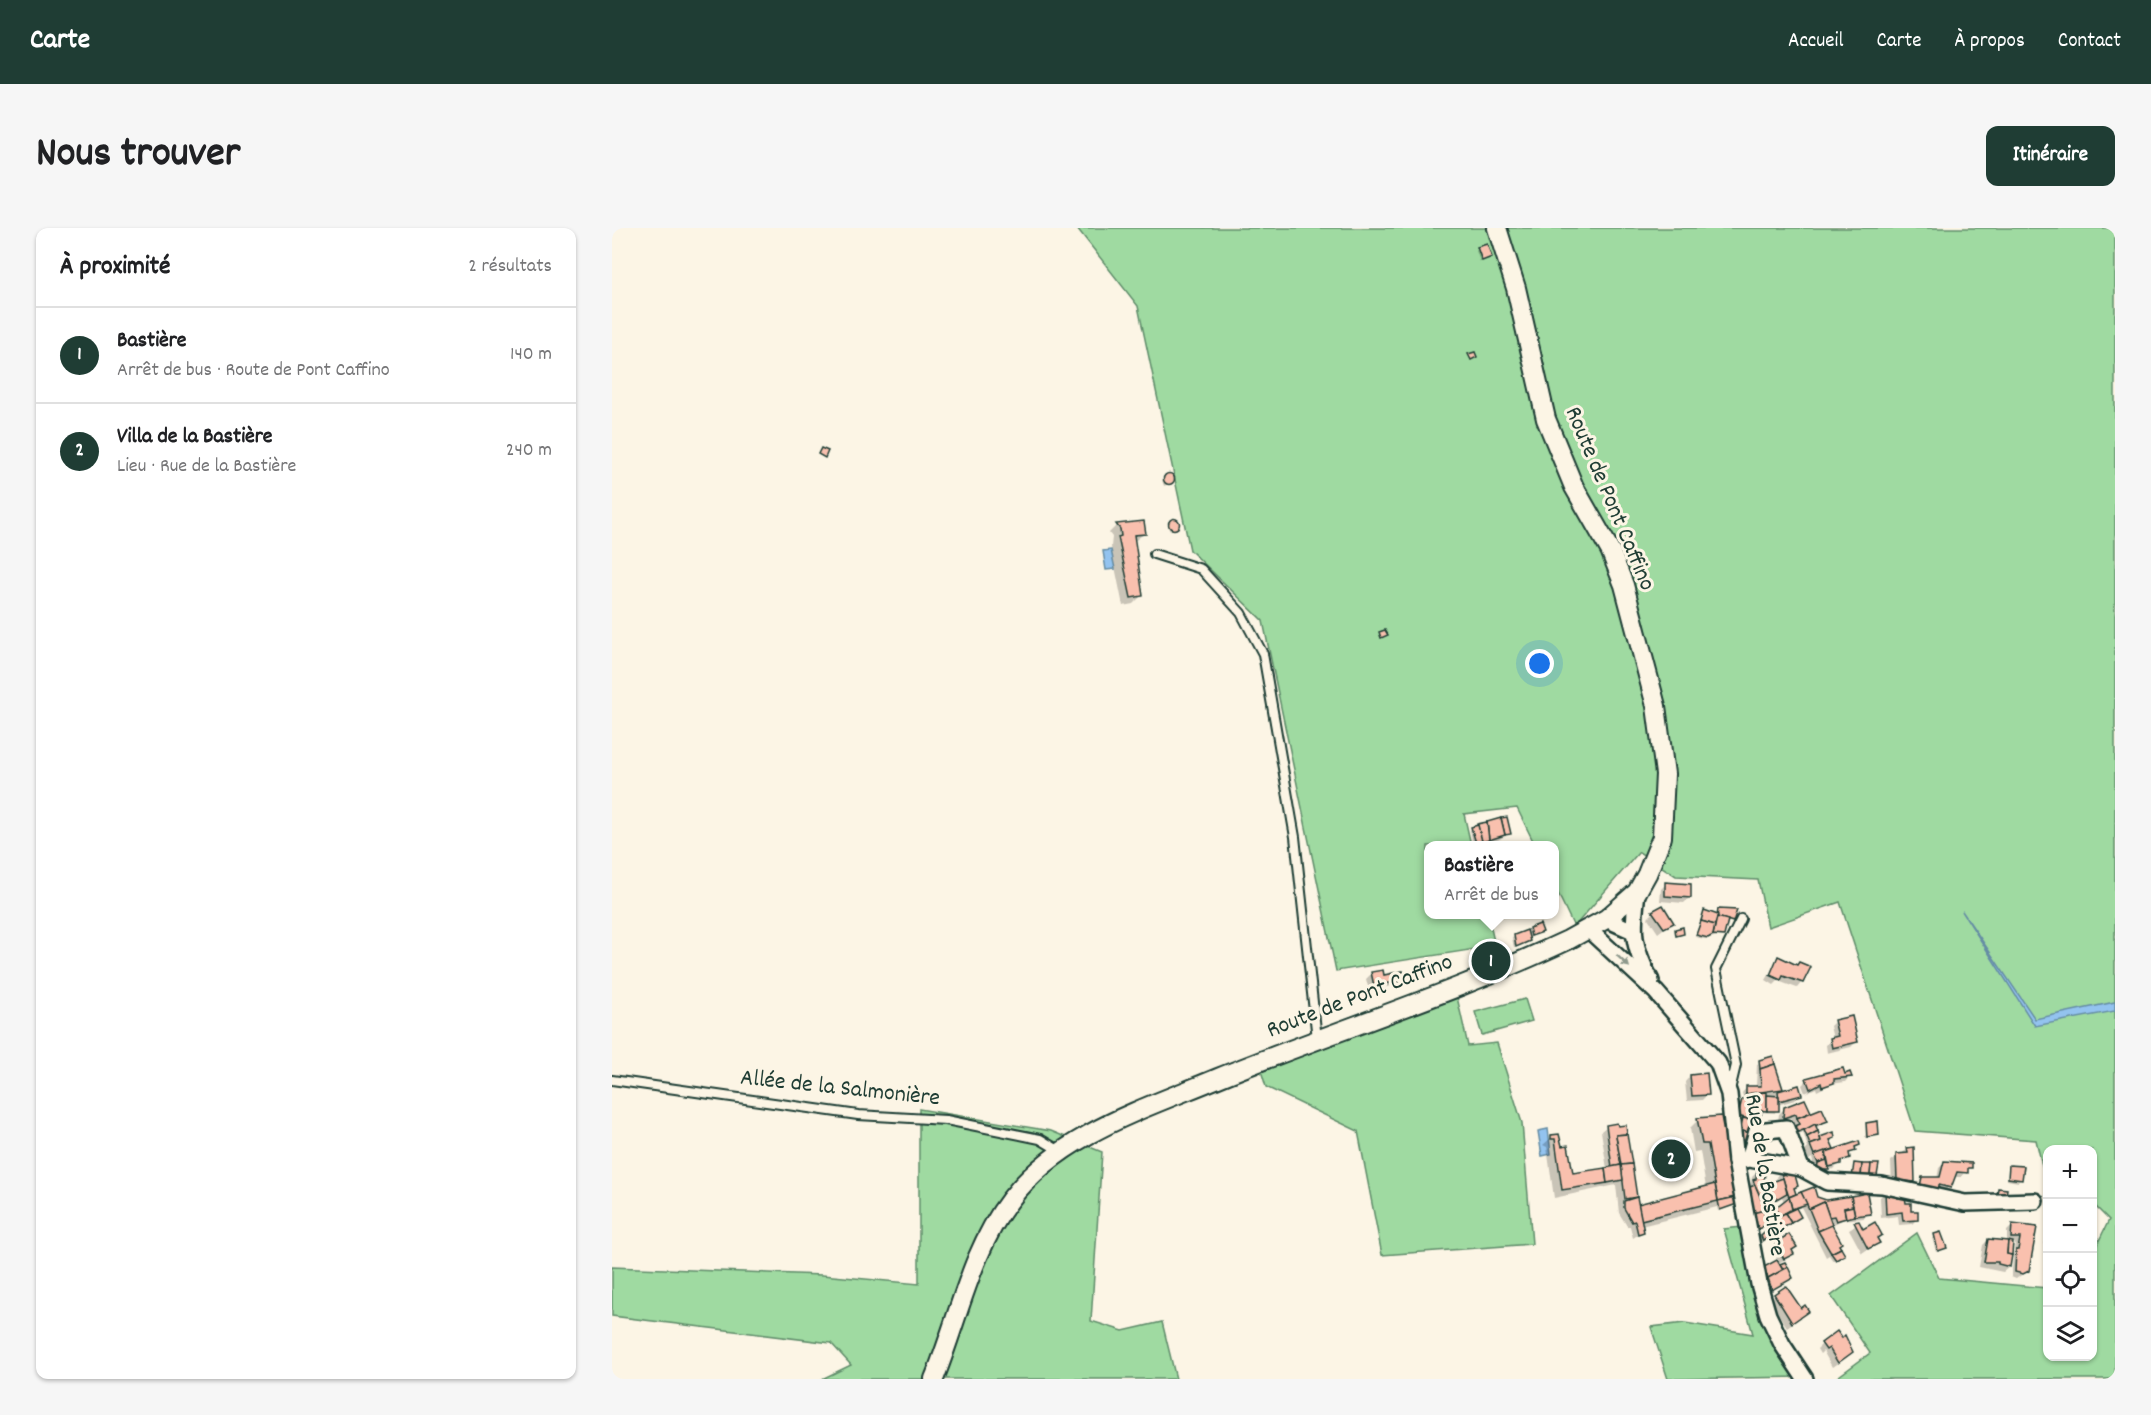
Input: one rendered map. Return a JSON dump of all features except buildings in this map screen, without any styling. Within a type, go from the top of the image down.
[{"type":"street","name":"Route de Pont Caffino","points":[[934,1379],[987,1238],[1008,1202],[1031,1174],[1060,1151],[1142,1110],[1547,950],[1590,930],[1637,892],[1662,837],[1665,774],[1656,706],[1620,576],[1610,550],[1574,487],[1546,419],[1516,288],[1497,228]]},
{"type":"street","points":[[1637,892],[1633,931],[1639,958],[1656,992]]},
{"type":"street","points":[[1606,919],[1633,931]]},
{"type":"street","points":[[1590,930],[1656,992]]},
{"type":"street","name":"Rue de la Bastière","points":[[1656,992],[1718,1063],[1729,1094],[1743,1160],[1759,1284],[1768,1315],[1782,1344],[1805,1379]]},
{"type":"street","points":[[1801,1168],[1786,1128],[1757,1131],[1743,1160],[1801,1168],[1827,1182],[1881,1185],[1965,1203],[2035,1201]]},
{"type":"lane","points":[[1154,554],[1201,569],[1241,613],[1263,654],[1295,837],[1317,1039]]},
{"type":"lane","points":[[1729,1094],[1736,1065],[1716,969],[1741,919]]},
{"type":"lane","name":"Allée de la Salmonière","points":[[612,1080],[858,1115],[946,1120],[1040,1139],[1060,1151]]},
{"type":"green space","points":[[1077,228],[2115,228],[2115,1379],[1835,1379],[1870,1353],[1831,1296],[1917,1233],[1939,1278],[2043,1288],[2043,1361],[2097,1361],[2097,1245],[2109,1220],[2097,1208],[2097,1145],[2043,1145],[2043,1169],[2036,1140],[1915,1131],[1840,902],[1768,927],[1758,880],[1676,876],[1639,852],[1574,927],[1559,896],[1559,841],[1533,841],[1517,808],[1464,814],[1470,841],[1424,841],[1424,919],[1489,919],[1495,946],[1336,971],[1263,621],[1190,550],[1138,306]]},
{"type":"green space","points":[[1457,997],[1468,1046],[1497,1043],[1522,1123],[1532,1244],[1382,1255],[1358,1131],[1266,1087],[1260,1067]]},
{"type":"green space","points":[[1525,999],[1532,1021],[1482,1035],[1475,1012]]},
{"type":"green space","points":[[919,1109],[1051,1131],[1102,1152],[1091,1321],[1123,1331],[1162,1322],[1176,1379],[822,1379],[851,1365],[831,1343],[612,1316],[612,1267],[822,1275],[919,1284]]},
{"type":"green space","points":[[1742,1227],[1766,1326],[1801,1377],[1668,1379],[1651,1327],[1685,1323],[1753,1334],[1724,1229]]},
{"type":"water","points":[[1111,550],[1115,569],[1106,570],[1103,551]]},
{"type":"water","points":[[1962,911],[2035,1019],[2115,1002],[2115,1011],[2035,1026]]},
{"type":"water","points":[[1548,1129],[1551,1154],[1542,1156],[1538,1131]]},
{"type":"place","name":"Bastière","points":[[1491,961]]},
{"type":"place","name":"Villa de la Bastière","points":[[1671,1159]]}]
